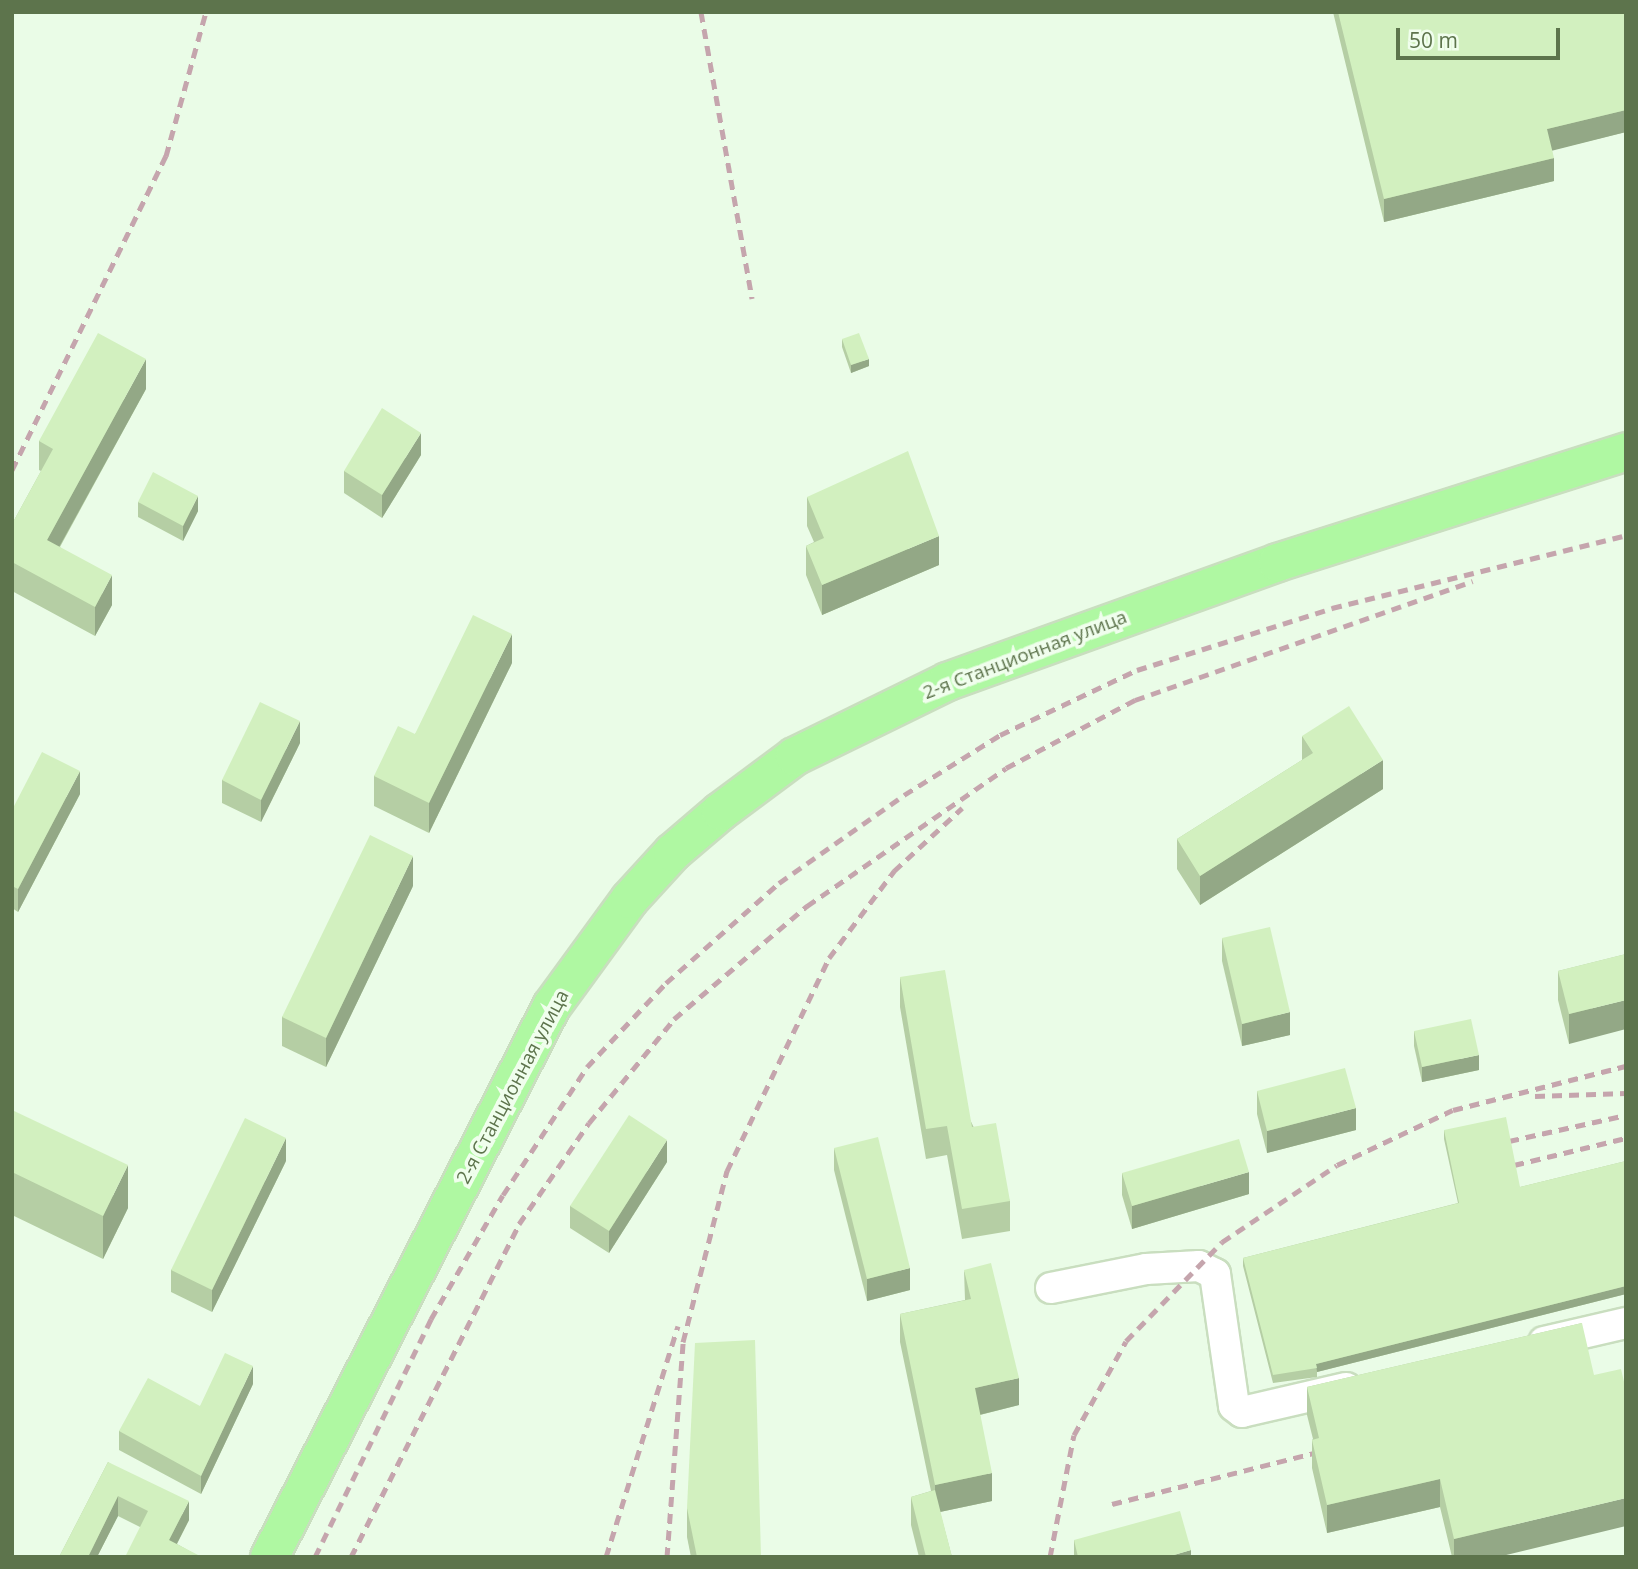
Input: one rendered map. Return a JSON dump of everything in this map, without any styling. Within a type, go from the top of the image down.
[{"type":"main road","name":"2-я Станционная улица","points":[[269,1557],[551,1006],[629,899],[671,852],[720,811],[794,756],[947,681],[1277,562],[1626,451]]},
{"type":"lane","points":[[1051,1288],[1146,1269],[1199,1266],[1215,1275],[1234,1406],[1242,1412],[1374,1381]]},
{"type":"lane","points":[[1520,1347],[1626,1323]]},
{"type":"building","points":[[1338,12],[1626,12],[1626,110],[1547,129],[1554,158],[1384,199]]},
{"type":"building","points":[[98,333],[146,359],[47,540],[112,575],[95,607],[12,562],[12,524],[53,449],[39,441]]},
{"type":"building","points":[[859,333],[869,359],[851,365],[842,339]]},
{"type":"building","points":[[382,408],[421,433],[382,495],[344,471]]},
{"type":"building","points":[[908,451],[939,536],[822,585],[806,546],[824,538],[807,497]]},
{"type":"building","points":[[153,472],[198,496],[183,526],[138,502]]},
{"type":"building","points":[[473,615],[512,634],[429,803],[374,776],[398,726],[415,734]]},
{"type":"building","points":[[260,702],[300,721],[261,800],[222,780]]},
{"type":"building","points":[[1349,706],[1383,760],[1200,876],[1177,839],[1313,753],[1302,736]]},
{"type":"building","points":[[42,752],[80,771],[18,889],[12,886],[12,810]]},
{"type":"building","points":[[370,835],[413,856],[326,1038],[282,1017]]},
{"type":"building","points":[[1270,927],[1290,1012],[1242,1024],[1222,938]]},
{"type":"building","points":[[1626,954],[1626,1000],[1569,1014],[1558,971]]},
{"type":"building","points":[[945,970],[972,1127],[996,1123],[1010,1201],[962,1209],[947,1126],[926,1129],[900,977]]},
{"type":"building","points":[[1471,1019],[1479,1055],[1422,1067],[1414,1031]]},
{"type":"building","points":[[1345,1068],[1356,1108],[1267,1131],[1257,1091]]},
{"type":"building","points":[[12,1110],[128,1165],[103,1216],[12,1172]]},
{"type":"building","points":[[629,1115],[667,1140],[609,1231],[570,1206]]},
{"type":"building","points":[[1506,1117],[1520,1187],[1626,1161],[1626,1286],[1316,1364],[1317,1368],[1273,1375],[1243,1258],[1459,1203],[1444,1130]]},
{"type":"building","points":[[245,1118],[286,1138],[212,1290],[171,1270]]},
{"type":"building","points":[[878,1137],[910,1268],[867,1279],[834,1148]]},
{"type":"building","points":[[1239,1139],[1249,1172],[1132,1206],[1122,1173]]},
{"type":"building","points":[[991,1263],[1019,1378],[975,1388],[992,1473],[935,1485],[900,1314],[971,1299],[964,1270]]},
{"type":"building","points":[[1582,1323],[1594,1375],[1621,1369],[1626,1390],[1626,1498],[1454,1539],[1440,1479],[1327,1505],[1312,1440],[1319,1438],[1307,1387]]},
{"type":"building","points":[[755,1340],[761,1557],[697,1557],[687,1508],[695,1343]]},
{"type":"building","points":[[225,1353],[253,1366],[201,1476],[119,1431],[148,1378],[200,1406]]},
{"type":"building","points":[[108,1462],[189,1501],[169,1540],[200,1557],[125,1557],[148,1511],[118,1496],[88,1557],[59,1557]]},
{"type":"building","points":[[935,1490],[952,1557],[926,1557],[911,1497]]},
{"type":"building","points":[[1180,1511],[1191,1550],[1167,1557],[1078,1557],[1074,1540]]},
{"type":"railway","points":[[12,470],[166,156],[206,12]]},
{"type":"railway","points":[[701,12],[752,298]]},
{"type":"railway","points":[[315,1557],[431,1319],[503,1195],[587,1067],[666,983],[779,883],[904,795],[1000,735],[1137,670],[1332,608],[1626,535]]},
{"type":"railway","points":[[351,1557],[519,1224],[589,1123],[674,1019],[807,906],[1006,768],[1135,700],[1473,581]]},
{"type":"railway","points":[[667,1557],[683,1342],[727,1171],[829,958],[894,871],[962,808]]},
{"type":"railway","points":[[1050,1557],[1074,1435],[1126,1341],[1222,1242],[1337,1165],[1453,1110],[1626,1066]]},
{"type":"railway","points":[[1535,1096],[1626,1093]]},
{"type":"railway","points":[[1509,1141],[1626,1115]]},
{"type":"railway","points":[[1514,1165],[1626,1138]]},
{"type":"railway","points":[[606,1557],[678,1326]]},
{"type":"railway","points":[[1112,1504],[1330,1449]]}]
